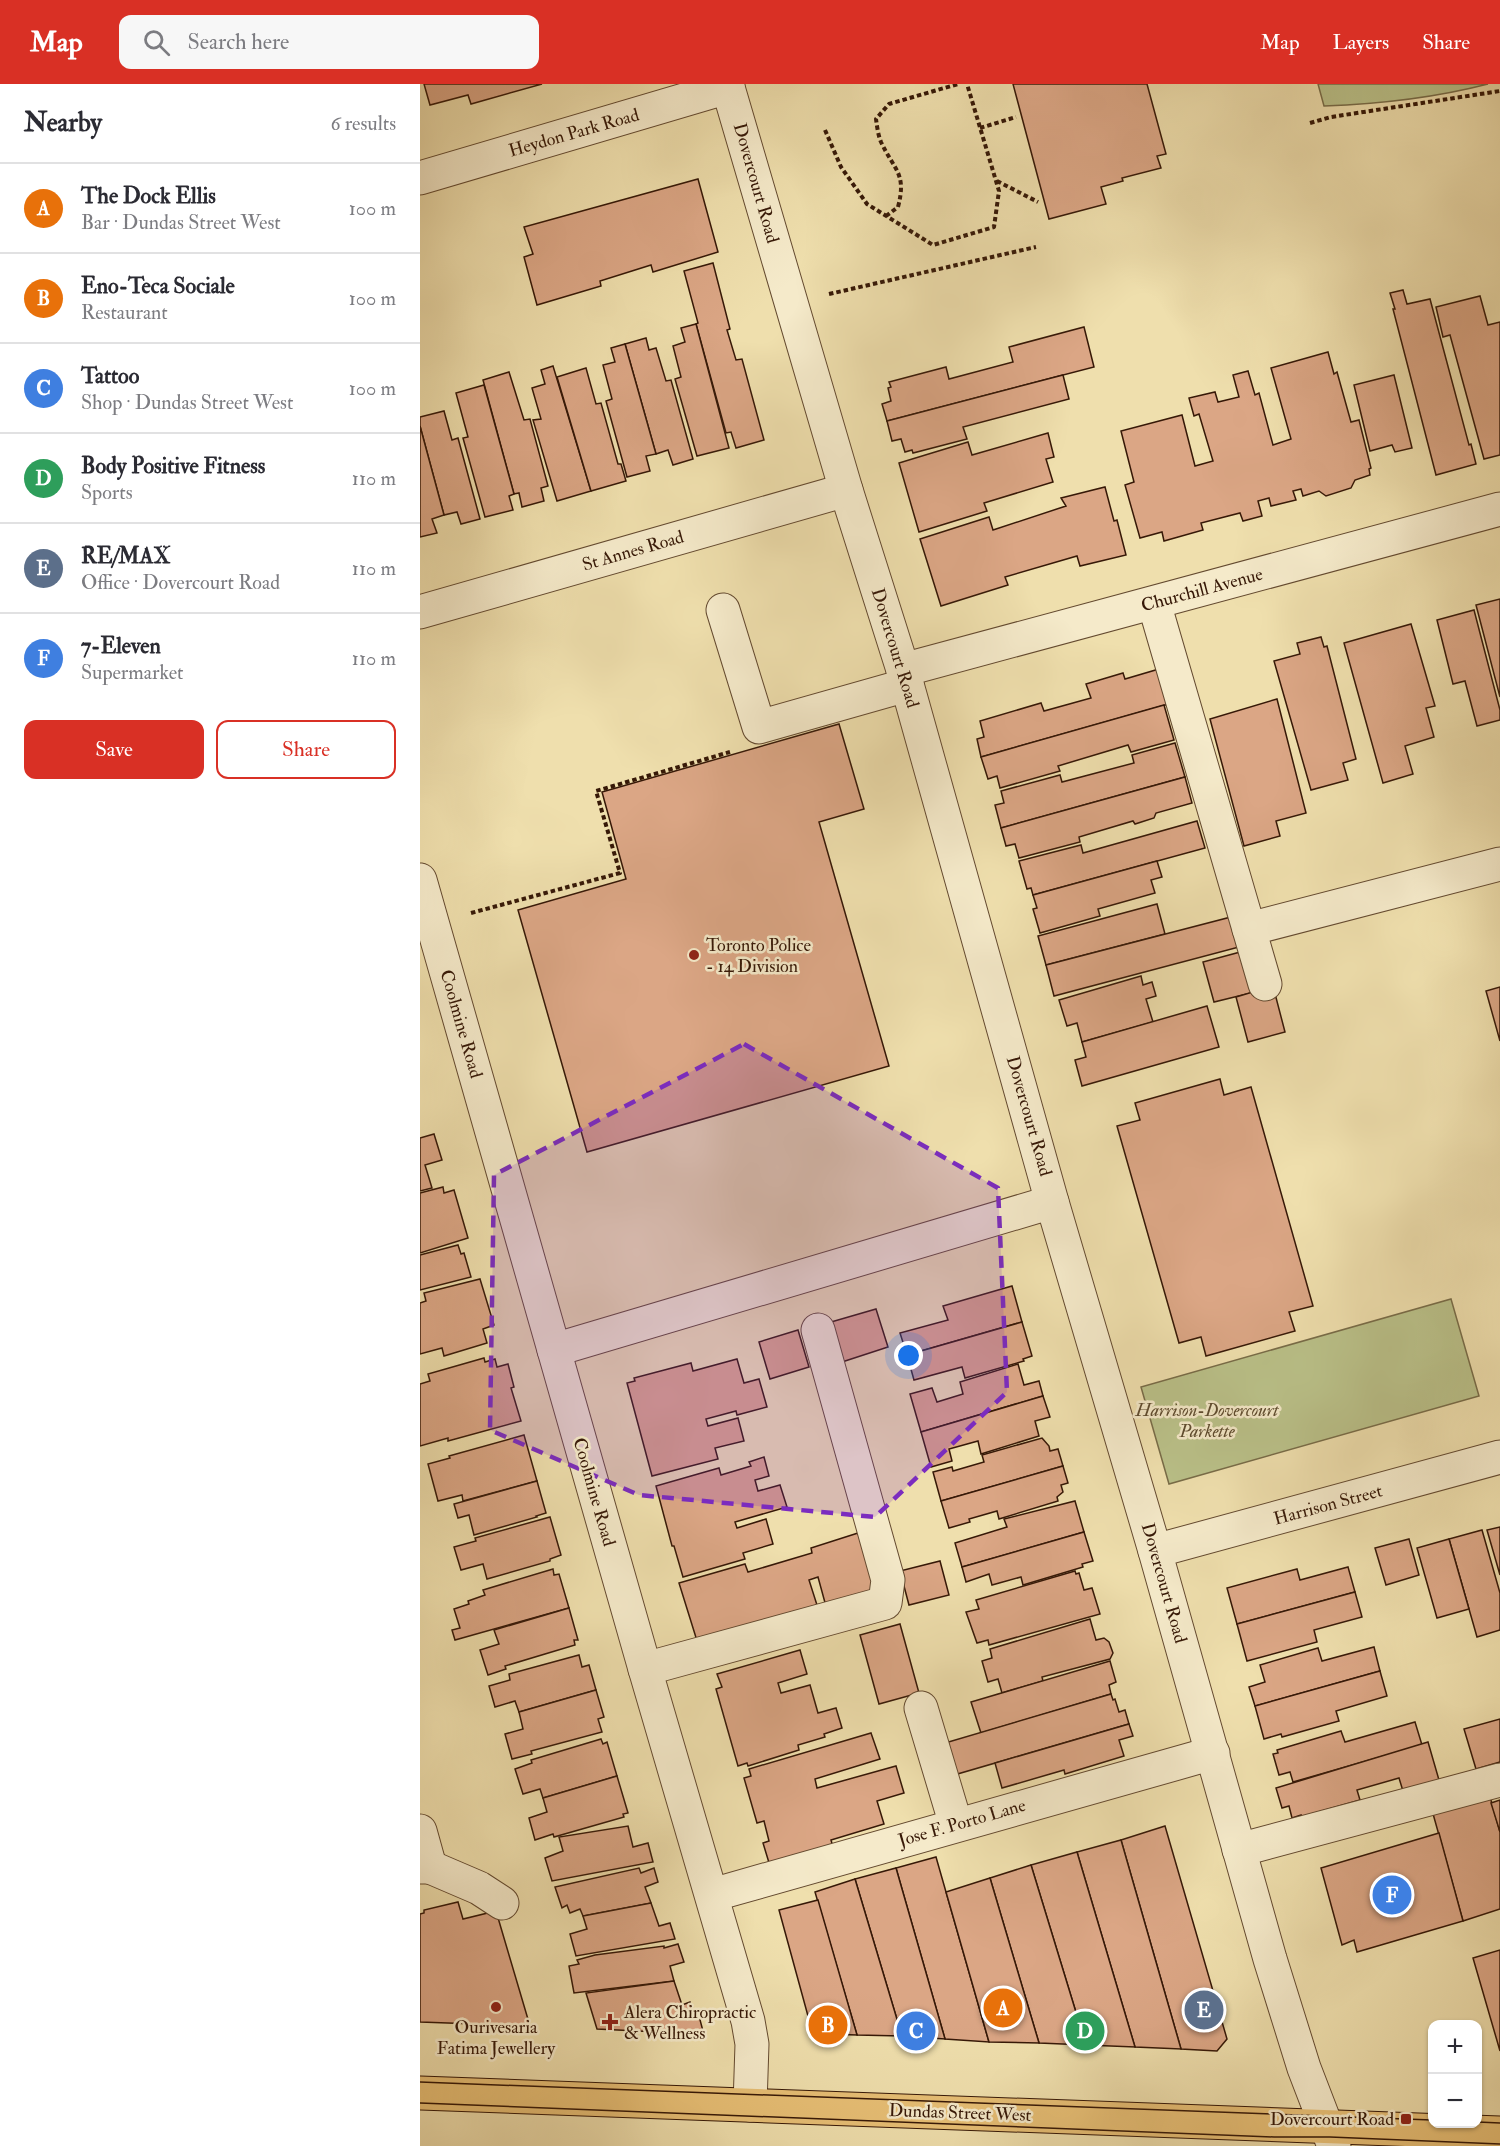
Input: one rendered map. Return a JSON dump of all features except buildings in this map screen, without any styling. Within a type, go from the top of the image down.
[{"type":"main road","name":"Dundas Street West","points":[[420,2093],[750,2105],[1330,2137],[1500,2133]]},
{"type":"street","name":"Heydon Park Road","points":[[420,178],[728,86]]},
{"type":"street","name":"Dovercourt Road","points":[[728,86],[846,490],[905,677],[1052,1202],[1155,1551],[1239,1850],[1304,2068],[1330,2137]]},
{"type":"street","name":"St Annes Road","points":[[420,612],[846,490]]},
{"type":"street","name":"Churchill Avenue","points":[[723,610],[759,727],[905,677],[1154,603],[1500,509]]},
{"type":"street","points":[[1154,603],[1265,984]]},
{"type":"street","points":[[1250,929],[1500,864]]},
{"type":"street","name":"Coolmine Road","points":[[420,880],[748,2021],[752,2044],[750,2105]]},
{"type":"street","points":[[554,1350],[1052,1202]]},
{"type":"street","points":[[645,1669],[885,1604],[888,1580],[818,1330]]},
{"type":"street","name":"Harrison Street","points":[[1155,1551],[1500,1457]]},
{"type":"street","points":[[921,1708],[956,1825]]},
{"type":"street","name":"Jose F. Porto Lane","points":[[712,1894],[1213,1753]]},
{"type":"street","points":[[1239,1850],[1500,1780]]},
{"type":"street","points":[[420,1831],[425,1867],[479,1888],[502,1902]]},
{"type":"path","points":[[886,216],[898,207],[902,191],[897,166],[880,141],[876,119],[889,105],[958,84]]},
{"type":"path","points":[[825,130],[841,168],[867,204],[933,245],[994,227],[999,191],[967,84]]},
{"type":"path","points":[[1310,123],[1331,117],[1500,91]]},
{"type":"path","points":[[980,128],[1017,117]]},
{"type":"path","points":[[996,181],[1038,202]]},
{"type":"path","points":[[828,294],[1036,247]]},
{"type":"path","points":[[466,914],[620,873],[596,791],[741,749]]},
{"type":"highlighted area","points":[[744,1044],[998,1188],[1007,1392],[875,1517],[639,1495],[490,1430],[494,1175]]},
{"type":"green space","points":[[1318,84],[1488,84],[1406,100],[1324,106]]},
{"type":"green space","name":"Harrison-Dovercourt Parkette","points":[[1451,1299],[1479,1396],[1169,1484],[1141,1387]]},
{"type":"tram line","points":[[420,2082],[1428,2120]]},
{"type":"tram line","points":[[420,2103],[1500,2144]]},
{"type":"tram line","points":[[1482,2122],[1500,2123]]},
{"type":"place","name":"Toronto Police - 14 Division","points":[[694,955]]},
{"type":"place","name":"7-Eleven","points":[[1392,1895]]},
{"type":"place","name":"Ourivesaria Fatima Jewellery","points":[[496,2007]]},
{"type":"place","name":"The Dock Ellis","points":[[1003,2008]]},
{"type":"place","name":"RE/MAX","points":[[1204,2010]]},
{"type":"place","name":"Alera Chiropractic & Wellness","points":[[610,2022]]},
{"type":"place","name":"Eno-Teca Sociale","points":[[828,2025]]},
{"type":"place","name":"Tattoo","points":[[916,2031]]},
{"type":"place","name":"Body Positive Fitness","points":[[1085,2031]]},
{"type":"place","name":"Dovercourt Road","points":[[1406,2119]]}]
